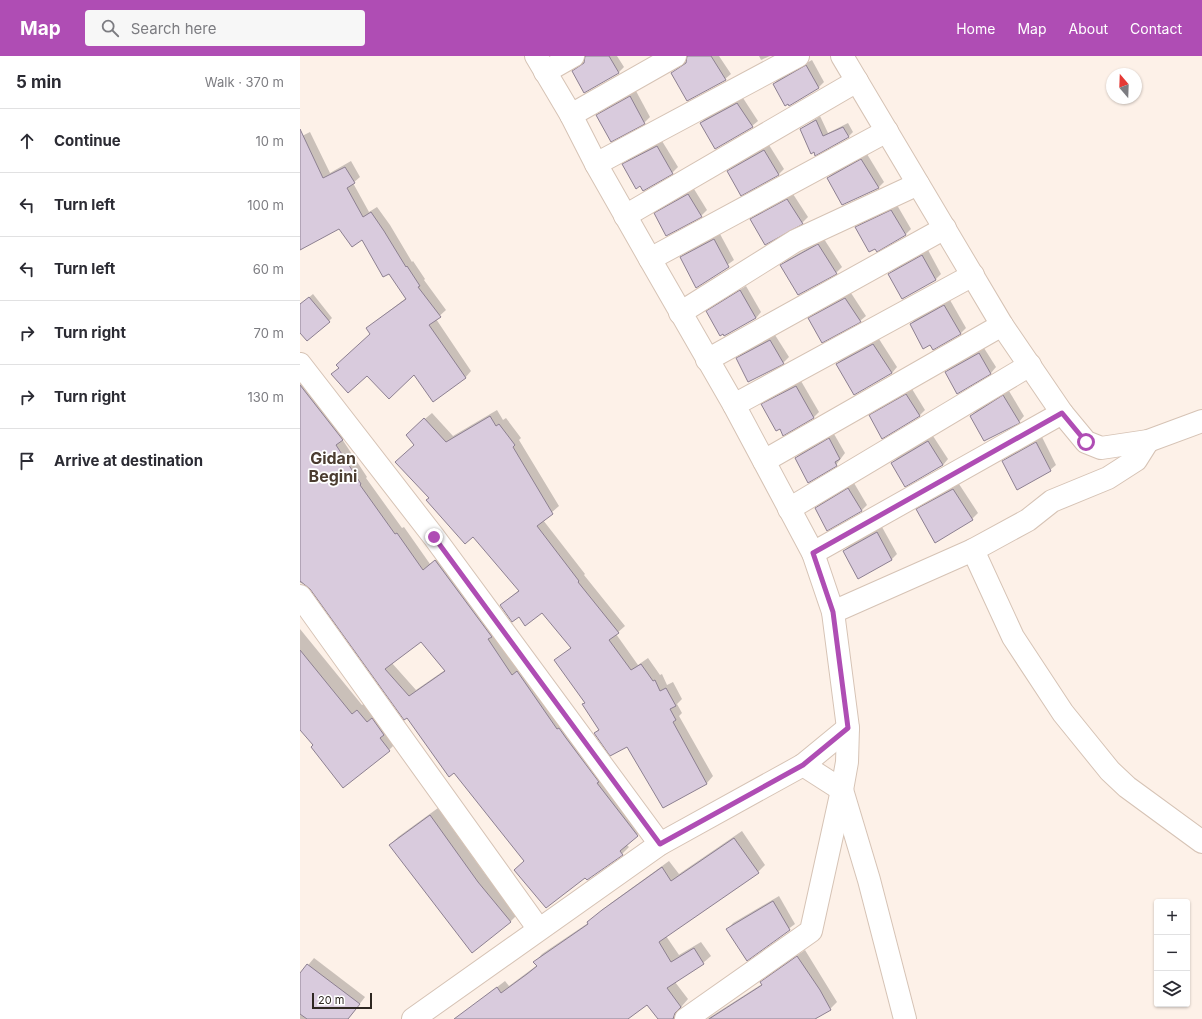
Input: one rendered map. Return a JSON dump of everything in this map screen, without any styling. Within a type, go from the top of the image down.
[{"type":"street","points":[[573,56],[541,64],[571,115],[596,164],[650,260],[734,405],[813,553],[833,612],[848,728],[847,762],[842,790],[811,931],[686,1019]]},
{"type":"street","points":[[571,115],[675,56]]},
{"type":"street","points":[[596,164],[798,56]]},
{"type":"street","points":[[842,56],[1002,325],[1062,413],[1086,442],[1101,448],[1148,441],[1202,421]]},
{"type":"street","points":[[626,216],[857,80]]},
{"type":"street","points":[[650,260],[887,131]]},
{"type":"street","points":[[680,313],[795,241],[918,184]]},
{"type":"street","points":[[707,360],[945,228]]},
{"type":"street","points":[[734,405],[973,275]]},
{"type":"street","points":[[764,461],[1002,325]]},
{"type":"street","points":[[300,364],[434,537],[660,844]]},
{"type":"street","points":[[790,509],[1030,366]]},
{"type":"street","points":[[813,553],[1062,413]]},
{"type":"street","points":[[833,612],[973,550],[1028,520],[1052,501],[1108,478],[1136,460],[1148,441]]},
{"type":"street","points":[[973,550],[1013,637],[1064,713],[1110,771],[1127,787],[1202,842]]},
{"type":"street","points":[[300,596],[538,928]]},
{"type":"street","points":[[413,1019],[538,928],[660,844],[803,765],[848,728]]},
{"type":"street","points":[[803,765],[842,790],[869,880],[905,1019]]},
{"type":"building","points":[[585,56],[609,56],[619,73],[584,93],[572,71],[584,63]]},
{"type":"building","points":[[687,56],[711,56],[726,80],[687,101],[671,73],[686,63]]},
{"type":"building","points":[[806,65],[819,88],[789,106],[788,104],[785,106],[773,84]]},
{"type":"building","points":[[630,96],[645,124],[611,142],[596,115]]},
{"type":"building","points":[[737,103],[753,127],[715,149],[700,123]]},
{"type":"building","points":[[816,120],[823,136],[843,127],[849,137],[815,156],[814,152],[811,154],[800,129]]},
{"type":"building","points":[[300,129],[323,178],[345,167],[355,183],[347,188],[363,217],[371,212],[420,286],[418,287],[441,317],[429,325],[466,378],[433,402],[414,375],[389,399],[367,376],[348,393],[331,374],[339,368],[336,365],[370,334],[366,328],[406,299],[389,274],[383,277],[362,240],[352,247],[339,229],[300,250]]},
{"type":"building","points":[[657,146],[673,174],[643,191],[640,186],[636,189],[622,164]]},
{"type":"building","points":[[764,150],[779,175],[741,196],[727,171]]},
{"type":"building","points":[[861,159],[879,188],[842,205],[827,178]]},
{"type":"building","points":[[688,194],[702,217],[666,236],[654,213]]},
{"type":"building","points":[[787,199],[803,224],[765,245],[750,219]]},
{"type":"building","points":[[891,210],[906,235],[877,252],[875,249],[869,252],[855,227]]},
{"type":"building","points":[[714,239],[729,267],[696,288],[680,257]]},
{"type":"building","points":[[818,244],[837,274],[798,295],[780,265]]},
{"type":"building","points":[[922,255],[936,280],[902,299],[888,274]]},
{"type":"building","points":[[740,290],[756,318],[724,336],[723,334],[720,336],[706,311]]},
{"type":"building","points":[[309,297],[330,322],[307,341],[300,333],[300,304]]},
{"type":"building","points":[[845,298],[861,322],[822,343],[808,318]]},
{"type":"building","points":[[944,305],[961,334],[933,350],[930,345],[923,349],[910,324]]},
{"type":"building","points":[[770,340],[784,364],[748,382],[736,358]]},
{"type":"building","points":[[873,344],[892,373],[854,395],[836,364]]},
{"type":"building","points":[[979,353],[991,374],[957,394],[945,372]]},
{"type":"building","points":[[300,385],[343,440],[336,445],[361,484],[360,485],[395,534],[397,533],[423,570],[435,560],[492,637],[488,639],[512,675],[517,671],[557,729],[559,728],[599,782],[597,783],[638,836],[620,851],[623,855],[587,880],[585,878],[546,908],[514,870],[524,861],[454,773],[449,777],[407,718],[404,720],[310,589],[300,581]],"holes":[[[421,642],[445,671],[409,696],[385,669]]]},
{"type":"building","points":[[796,386],[814,418],[783,436],[780,429],[776,431],[761,404]]},
{"type":"building","points":[[906,394],[920,416],[882,439],[869,415]]},
{"type":"building","points":[[1003,395],[1020,423],[984,441],[970,416]]},
{"type":"building","points":[[490,416],[496,426],[499,424],[515,445],[513,447],[553,514],[537,526],[579,581],[578,582],[619,633],[609,640],[631,670],[641,664],[653,681],[655,680],[660,691],[666,688],[676,706],[670,709],[676,720],[673,722],[707,784],[663,808],[627,747],[610,756],[594,733],[599,730],[582,704],[585,703],[554,660],[571,648],[542,613],[525,626],[519,617],[512,622],[500,605],[519,591],[473,537],[465,544],[426,500],[429,498],[395,462],[414,445],[406,435],[424,418],[446,442]]},
{"type":"building","points":[[829,438],[840,459],[835,462],[837,466],[808,483],[795,458]]},
{"type":"building","points":[[928,441],[943,465],[905,487],[891,463]]},
{"type":"building","points":[[1036,442],[1051,471],[1017,490],[1002,461]]},
{"type":"building","points":[[848,488],[862,511],[827,531],[815,508]]},
{"type":"building","points":[[953,489],[973,520],[935,543],[916,509]]},
{"type":"building","points":[[877,532],[892,560],[858,579],[843,551]]},
{"type":"building","points":[[300,650],[352,714],[357,710],[367,722],[372,718],[384,735],[380,738],[390,751],[343,788],[311,747],[313,745],[300,730]]},
{"type":"building","points":[[430,815],[478,882],[511,922],[472,953],[389,845]]},
{"type":"building","points":[[734,838],[759,873],[659,942],[671,962],[694,948],[704,964],[667,988],[681,1007],[675,1013],[673,1019],[658,1019],[647,1005],[628,1019],[454,1019],[497,987],[501,993],[527,974],[537,966],[533,962],[588,924],[587,922],[602,910],[662,867],[671,881]]},
{"type":"building","points":[[773,901],[790,930],[747,961],[726,929]]},
{"type":"building","points":[[797,956],[820,990],[831,1010],[815,1019],[709,1019],[762,985],[760,982]]},
{"type":"building","points":[[307,964],[360,1004],[348,1019],[307,1019],[300,1014],[300,973]]},
{"type":"district","name":"Gidan Begini","points":[[333,467]]},
{"type":"route","points":[[434,537],[660,844],[803,765],[848,728],[833,612],[813,553],[1062,413],[1086,442]]}]
